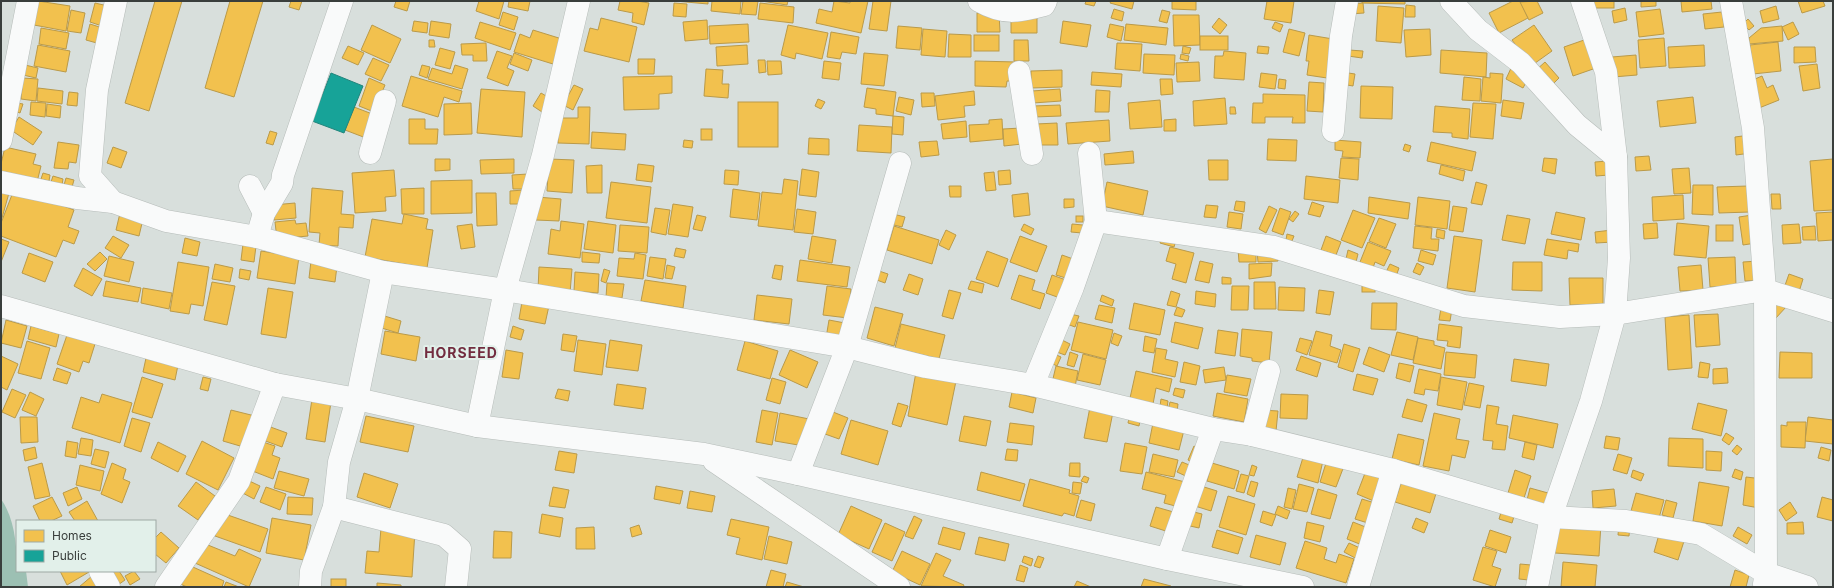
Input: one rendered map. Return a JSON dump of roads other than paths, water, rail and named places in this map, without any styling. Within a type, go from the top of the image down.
[{"type":"street","points":[[1,140],[28,1]]},
{"type":"street","points":[[114,202],[90,176],[97,90],[116,1]]},
{"type":"street","points":[[257,237],[264,213],[282,183],[283,175],[342,1]]},
{"type":"street","points":[[477,426],[505,290],[543,155],[579,1]]},
{"type":"street","points":[[979,1],[994,9],[1018,12],[1044,5],[1046,1]]},
{"type":"street","points":[[1333,131],[1341,36],[1347,1]]},
{"type":"street","points":[[1451,1],[1478,30],[1521,63],[1577,125],[1616,157]]},
{"type":"street","points":[[1537,587],[1551,517],[1591,401],[1615,314],[1619,258],[1616,157],[1606,72],[1582,1]]},
{"type":"street","points":[[1731,1],[1753,128],[1765,290],[1764,580]]},
{"type":"street","points":[[1019,72],[1032,154]]},
{"type":"street","points":[[370,153],[385,101]]},
{"type":"street","points":[[1033,385],[1072,287],[1096,220],[1089,153]]},
{"type":"street","points":[[798,474],[847,347],[900,163]]},
{"type":"street","points":[[1,182],[77,198],[114,202],[166,221],[257,237],[383,272],[505,290],[847,347],[926,367],[1033,385],[1213,429],[1252,435],[1393,470],[1551,517],[1626,521],[1701,534],[1764,580],[1807,587]]},
{"type":"street","points":[[250,186],[264,213]]},
{"type":"street","points":[[1096,220],[1274,247],[1464,306],[1560,317],[1615,314],[1765,290],[1833,311]]},
{"type":"street","points":[[310,587],[311,571],[334,507],[339,462],[357,399],[383,272]]},
{"type":"street","points":[[1,306],[275,384],[357,399],[477,426],[704,454],[798,474],[1167,559],[1303,587]]},
{"type":"street","points":[[1252,435],[1269,371]]},
{"type":"street","points":[[166,587],[239,481],[275,384]]},
{"type":"street","points":[[1167,559],[1213,429]]},
{"type":"street","points":[[704,454],[900,587]]},
{"type":"street","points":[[1358,587],[1393,470]]},
{"type":"street","points":[[334,507],[444,535],[460,549],[456,587]]},
{"type":"street","points":[[101,572],[109,587]]},
{"type":"district","name":"HORSEED","points":[[461,352]]}]
